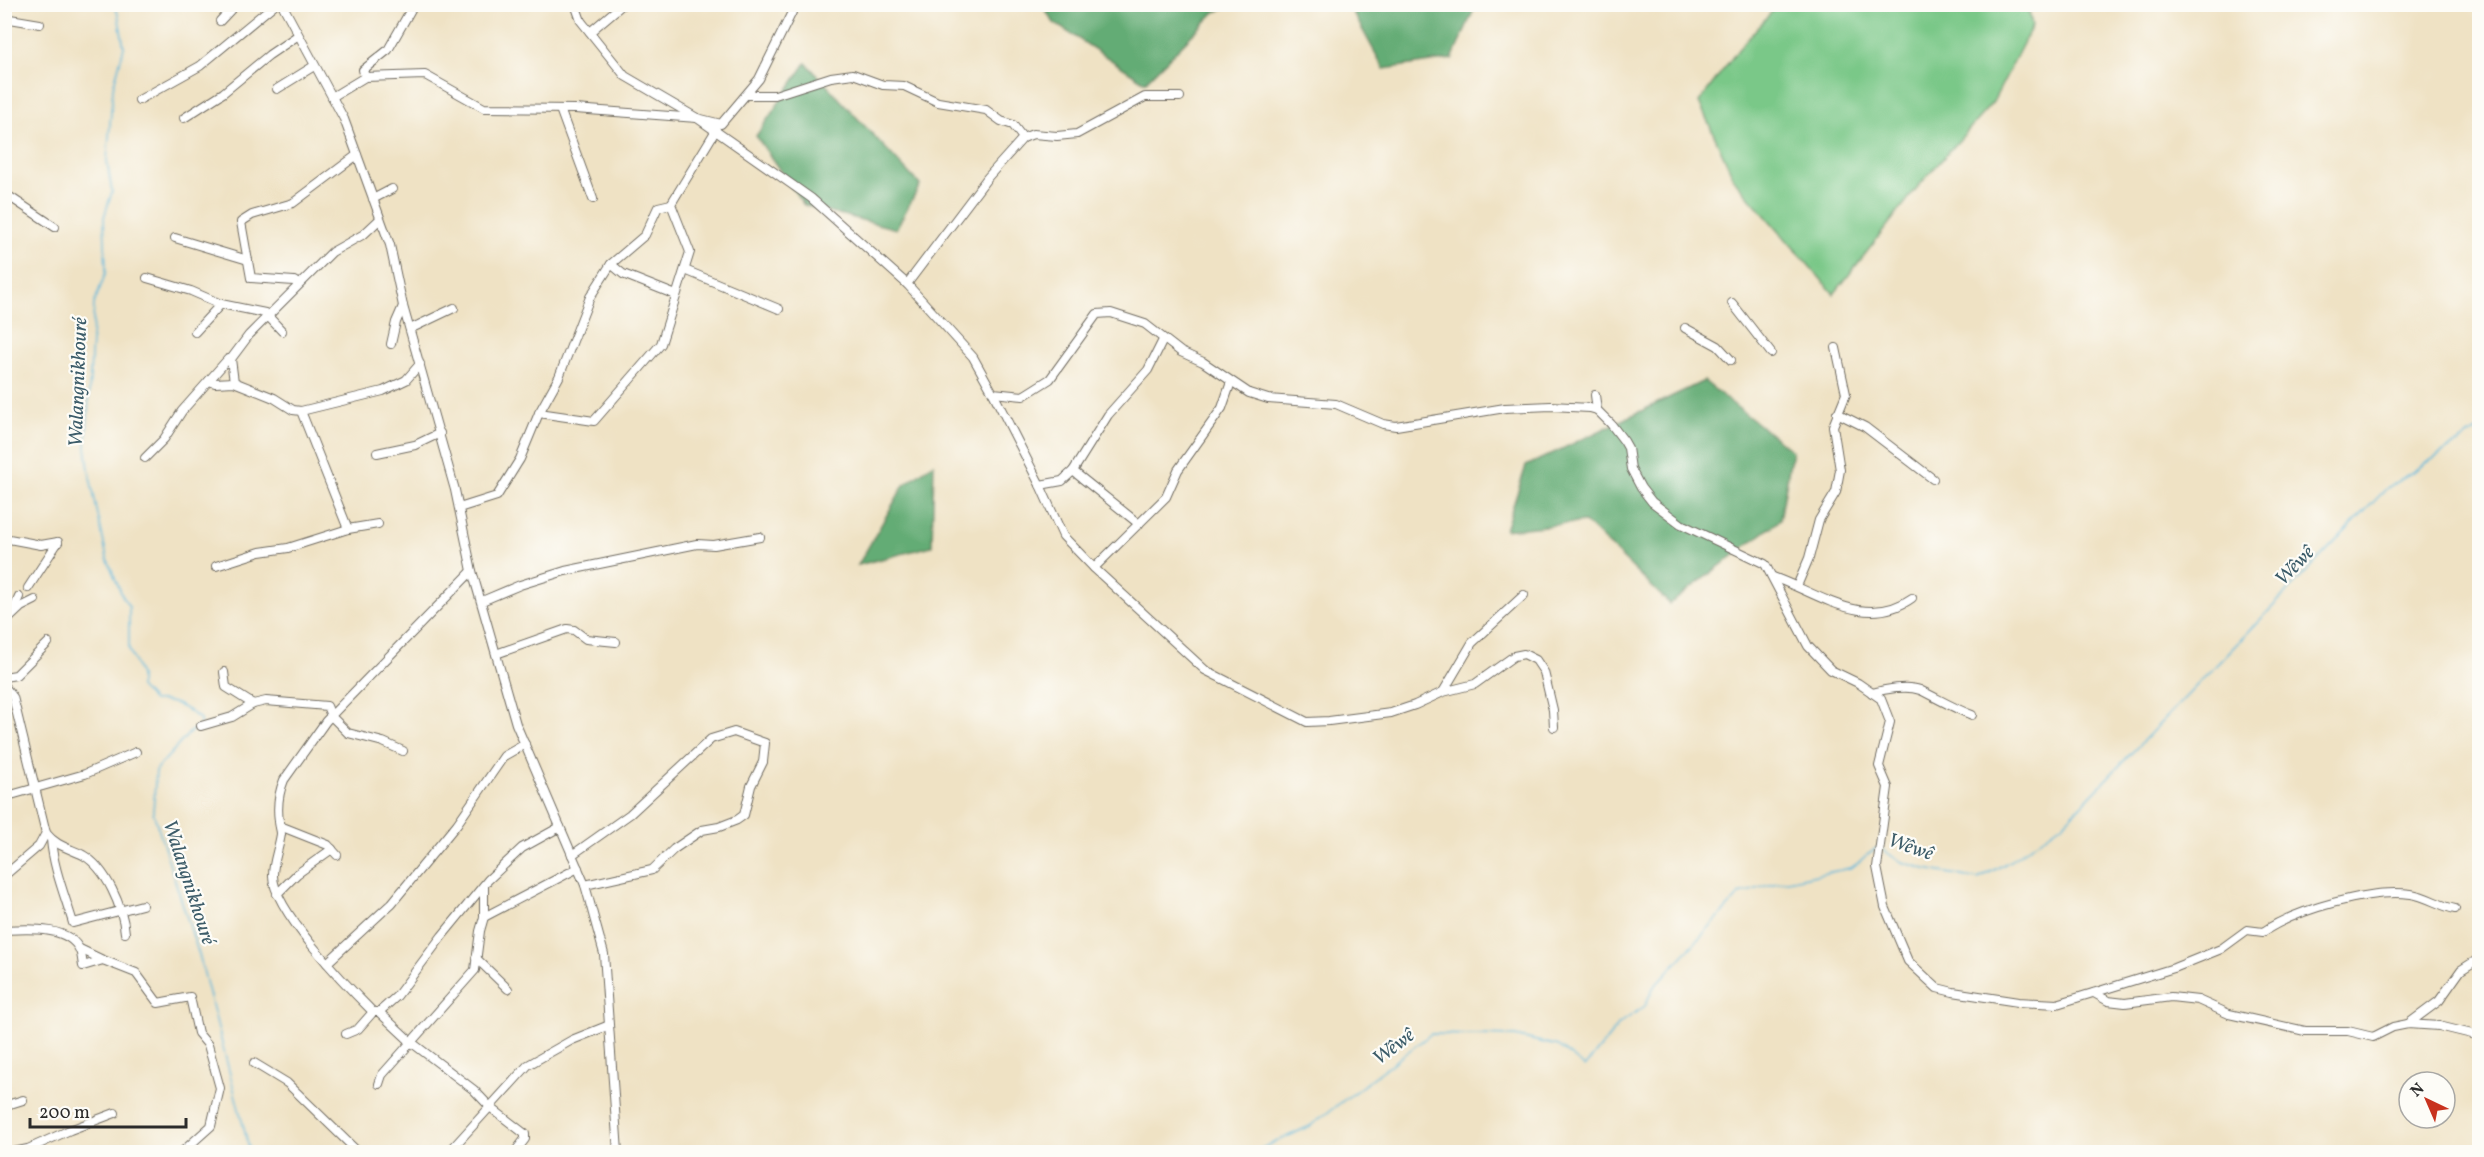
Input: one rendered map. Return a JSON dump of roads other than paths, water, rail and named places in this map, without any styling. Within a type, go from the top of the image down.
[{"type":"street","points":[[220,21],[236,4]]},
{"type":"street","points":[[139,100],[200,66],[275,4]]},
{"type":"street","points":[[282,4],[297,36],[344,120],[390,245],[403,306],[459,508],[472,571],[516,724],[585,885],[604,954],[607,1026],[618,1152]]},
{"type":"street","points":[[365,77],[363,70],[388,50],[414,4]]},
{"type":"street","points":[[575,4],[581,21],[625,76],[698,118],[714,132],[811,198],[907,284],[973,357],[1040,485],[1063,536],[1094,568],[1205,670],[1308,722],[1345,721],[1391,713],[1443,692],[1475,684],[1514,656],[1528,655],[1540,664],[1544,672],[1553,710],[1554,727]]},
{"type":"street","points":[[590,32],[624,4]]},
{"type":"street","points":[[459,508],[497,496],[520,459],[539,413],[559,377],[590,297],[611,264],[645,235],[658,207],[671,204],[714,132],[759,80],[796,4]]},
{"type":"street","points":[[4,18],[40,24]]},
{"type":"street","points":[[184,118],[224,93],[269,55],[297,36]]},
{"type":"street","points":[[277,88],[314,66]]},
{"type":"street","points":[[747,95],[775,95],[831,76],[853,74],[883,85],[904,86],[938,102],[986,110],[1001,122],[1013,125],[1023,138]]},
{"type":"street","points":[[332,97],[365,77],[425,75],[484,108],[560,109],[698,118],[721,124]]},
{"type":"street","points":[[907,284],[988,177],[1023,138],[1033,134],[1058,136],[1077,134],[1145,97],[1180,97]]},
{"type":"street","points":[[560,109],[593,199]]},
{"type":"street","points":[[298,284],[294,280],[251,278],[241,222],[252,215],[293,203],[357,155]]},
{"type":"street","points":[[373,199],[392,189]]},
{"type":"street","points":[[4,193],[55,227]]},
{"type":"street","points":[[539,413],[594,421],[661,344],[690,252],[671,204]]},
{"type":"street","points":[[145,458],[164,439],[182,411],[298,284],[332,252],[364,234],[380,219]]},
{"type":"street","points":[[175,238],[248,260]]},
{"type":"street","points":[[611,264],[623,274],[676,295]]},
{"type":"street","points":[[685,270],[779,309]]},
{"type":"street","points":[[147,278],[192,291],[221,304],[269,315],[282,331]]},
{"type":"street","points":[[1732,303],[1771,353]]},
{"type":"street","points":[[195,332],[221,304]]},
{"type":"street","points":[[391,344],[396,322],[403,306]]},
{"type":"street","points":[[410,329],[454,308]]},
{"type":"street","points":[[993,393],[1023,396],[1050,379],[1097,314],[1111,313],[1145,324],[1181,352],[1203,362],[1249,393],[1268,399],[1336,404],[1383,424],[1395,426],[1505,408],[1551,406],[1597,410],[1624,441],[1628,448],[1631,469],[1652,502],[1681,524],[1765,564],[1801,636],[1817,658],[1831,670],[1858,683],[1881,699],[1890,722],[1879,766],[1888,787],[1876,867],[1885,908],[1908,961],[1938,988],[1953,993],[2018,1002],[2056,1004],[2174,968],[2221,950],[2247,930],[2263,932],[2281,920],[2345,898],[2411,893],[2455,909]]},
{"type":"street","points":[[1685,328],[1718,346],[1731,360]]},
{"type":"street","points":[[1040,485],[1062,481],[1073,471],[1108,416],[1148,370],[1163,340]]},
{"type":"street","points":[[1797,586],[1809,558],[1819,520],[1836,492],[1840,470],[1833,426],[1846,394],[1836,348]]},
{"type":"street","points":[[231,359],[234,382]]},
{"type":"street","points":[[209,381],[234,382],[274,398],[293,410],[301,411],[383,391],[406,380],[420,364]]},
{"type":"street","points":[[1094,568],[1166,497],[1178,470],[1222,408],[1231,382]]},
{"type":"street","points":[[1595,396],[1597,410]]},
{"type":"street","points":[[301,411],[348,529]]},
{"type":"street","points":[[1837,413],[1865,427],[1933,479]]},
{"type":"street","points":[[377,453],[415,446],[440,433]]},
{"type":"street","points":[[1073,471],[1139,524]]},
{"type":"street","points":[[216,566],[260,552],[288,548],[348,529],[378,524]]},
{"type":"street","points":[[4,536],[41,545],[58,543],[28,588]]},
{"type":"street","points":[[482,601],[565,571],[697,544],[714,545],[759,537]]},
{"type":"street","points":[[472,571],[329,719],[284,780],[280,791],[281,831],[272,876],[277,894],[285,908],[327,963],[376,1012],[525,1134],[525,1139],[515,1152]]},
{"type":"street","points":[[1773,577],[1797,586],[1830,604],[1866,612],[1900,607],[1912,598]]},
{"type":"street","points":[[1443,692],[1472,643],[1524,595]]},
{"type":"street","points":[[7,621],[19,597]]},
{"type":"street","points":[[7,621],[21,607],[35,600]]},
{"type":"street","points":[[496,654],[567,629],[574,630],[586,639],[616,642]]},
{"type":"street","points":[[4,677],[16,675],[48,643]]},
{"type":"street","points":[[224,672],[226,687],[253,704]]},
{"type":"street","points":[[1872,693],[1884,689],[1918,689],[1948,706],[1972,715]]},
{"type":"street","points":[[6,691],[49,836],[52,859],[73,923],[105,913],[120,912],[142,904]]},
{"type":"street","points":[[201,726],[232,717],[253,704],[266,701],[327,706],[329,719],[348,733],[383,742],[404,752]]},
{"type":"street","points":[[572,855],[630,814],[711,739],[734,732],[765,743],[764,762],[751,786],[744,814],[737,820],[702,830],[674,849],[652,870],[585,885]]},
{"type":"street","points":[[327,963],[392,903],[457,824],[504,756],[525,744]]},
{"type":"street","points":[[4,797],[86,774],[136,752]]},
{"type":"street","points":[[277,894],[297,874],[335,852],[328,845],[280,826]]},
{"type":"street","points":[[346,1034],[358,1029],[397,996],[442,936],[484,886],[522,848],[560,827]]},
{"type":"street","points":[[4,876],[49,836]]},
{"type":"street","points":[[49,836],[96,864],[120,912],[125,933]]},
{"type":"street","points":[[484,917],[578,868]]},
{"type":"street","points":[[379,1084],[382,1075],[475,970],[484,917],[484,886]]},
{"type":"street","points":[[4,930],[47,931],[72,941],[80,949],[136,973],[158,1003],[190,997],[198,1033],[208,1045],[220,1088],[211,1126],[182,1152]]},
{"type":"street","points":[[80,949],[83,966],[103,960]]},
{"type":"street","points":[[2408,1024],[2439,1001],[2461,970],[2480,957]]},
{"type":"street","points":[[476,958],[508,989]]},
{"type":"street","points":[[2094,993],[2108,1001],[2125,1003],[2171,997],[2198,1000],[2229,1014],[2305,1031],[2348,1030],[2373,1037],[2393,1027],[2408,1024],[2439,1026],[2480,1036]]},
{"type":"street","points":[[449,1152],[528,1065],[572,1040],[607,1026]]},
{"type":"street","points":[[254,1063],[287,1083],[358,1152]]},
{"type":"street","points":[[4,1106],[23,1100]]},
{"type":"street","points":[[13,1152],[28,1149],[114,1113]]},
{"type":"waterway","name":"Walangnikhouré","points":[[113,4],[118,14],[124,47],[113,88],[107,161],[112,192],[104,217],[106,272],[94,304],[86,447],[107,558],[129,607],[129,649],[140,675],[140,687],[153,701],[172,703],[189,711],[200,719],[200,724]]},
{"type":"waterway","name":"Wêwê","points":[[1882,849],[1899,861],[1925,869],[1978,879],[2010,861],[2065,822],[2387,488],[2480,429]]},
{"type":"waterway","name":"Walangnikhouré","points":[[198,727],[191,731],[156,770],[153,812],[200,958],[250,1152]]},
{"type":"waterway","name":"Wêwê","points":[[1254,1152],[1310,1126],[1431,1034],[1515,1036],[1558,1046],[1585,1067],[1619,1024],[1645,1006],[1653,988],[1740,894],[1773,884],[1850,868],[1878,848]]}]
